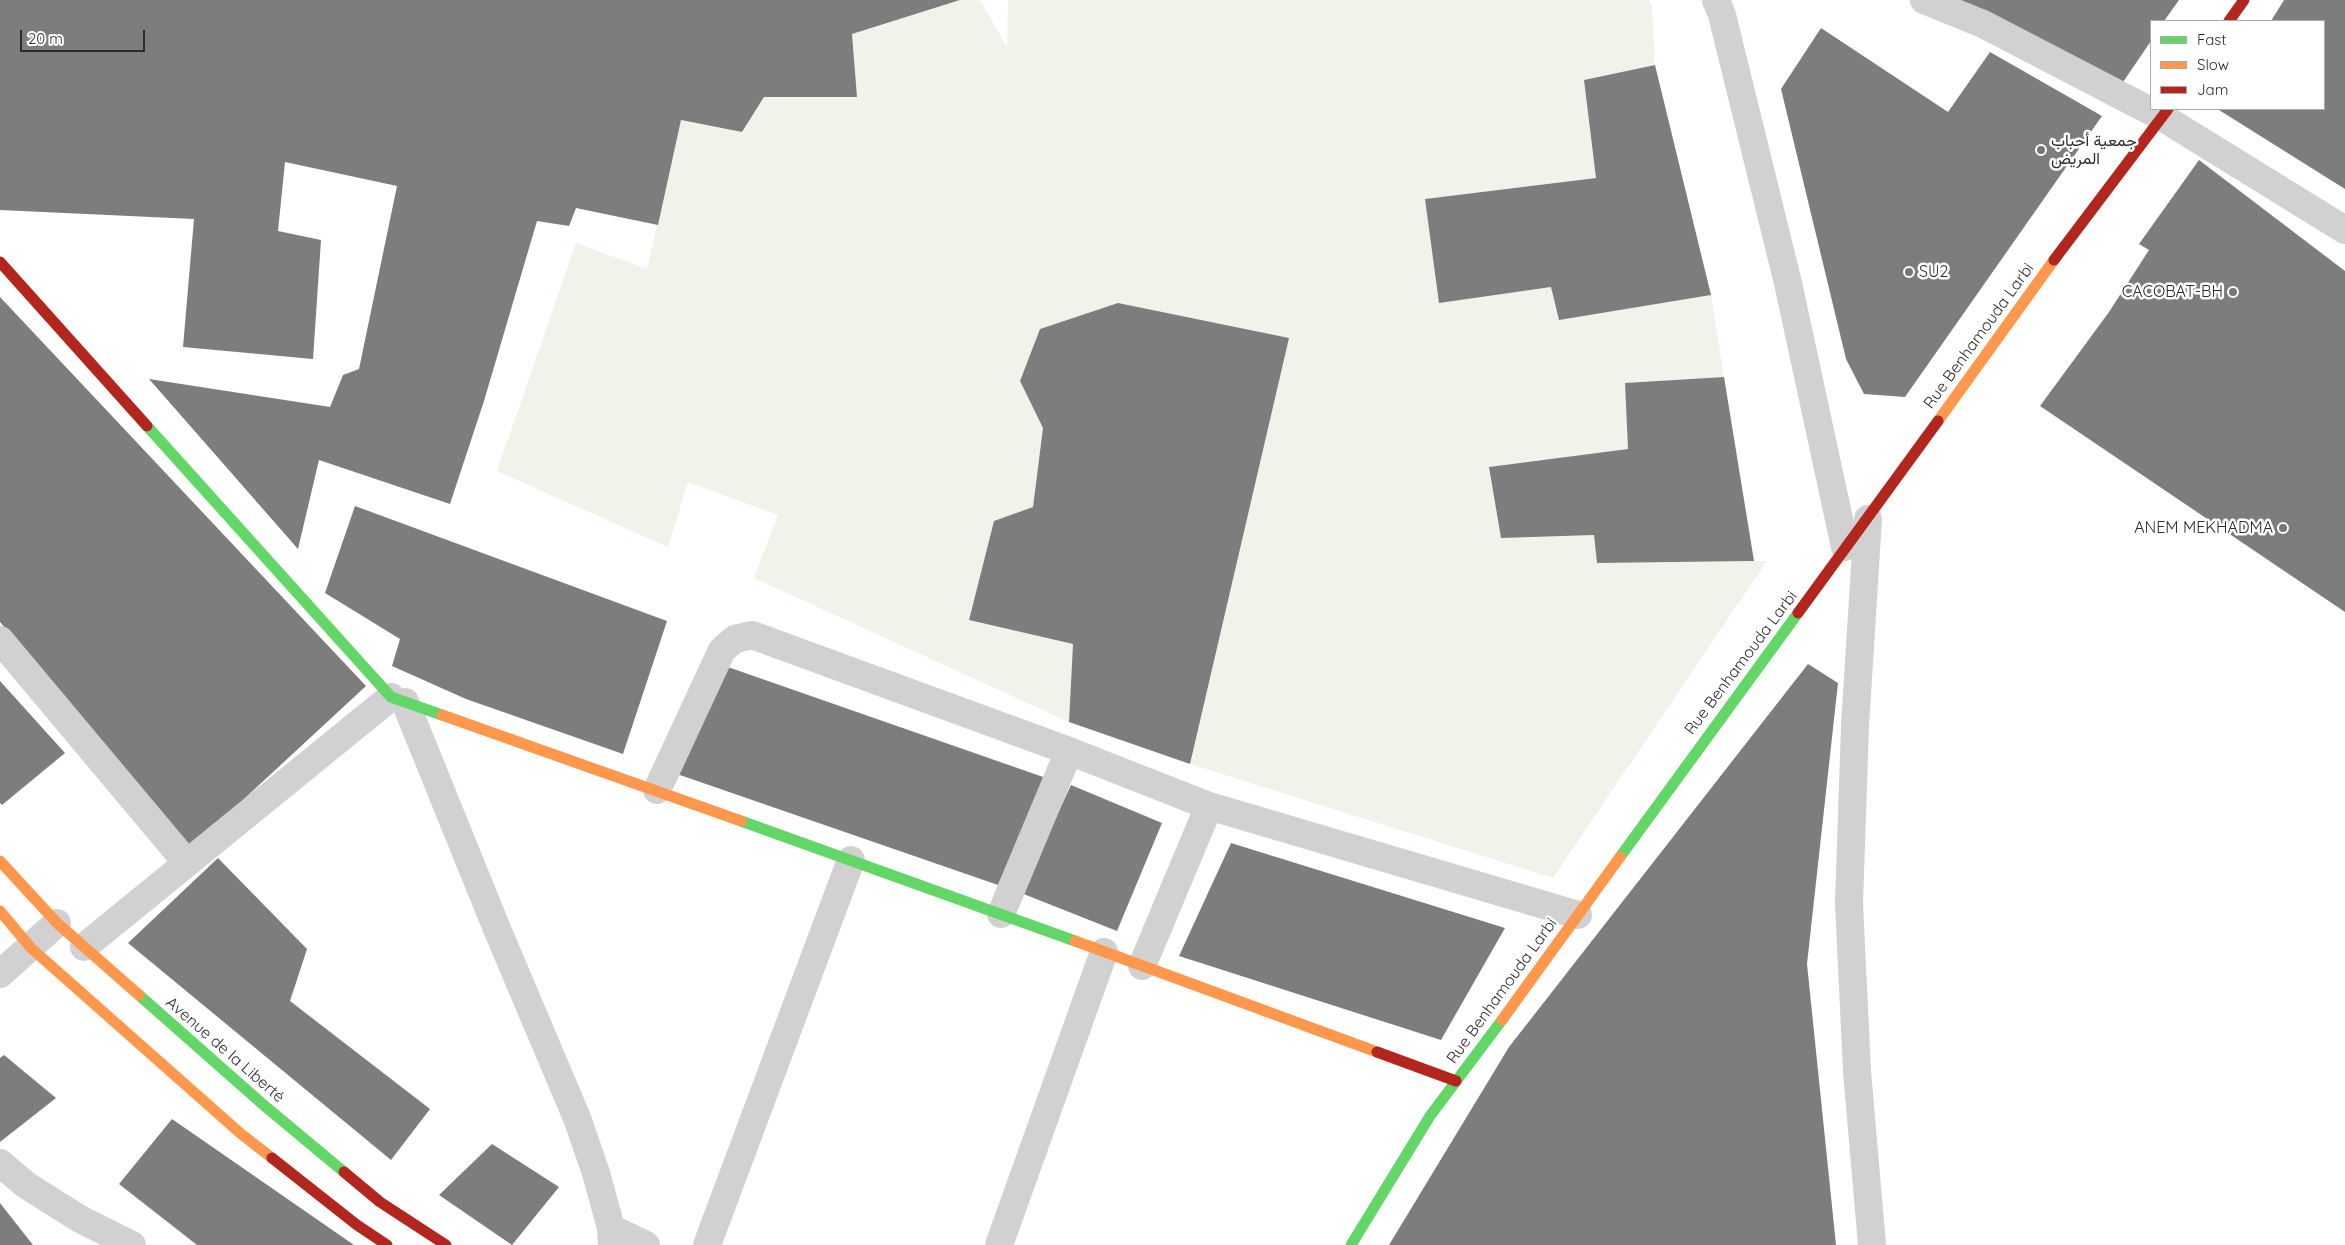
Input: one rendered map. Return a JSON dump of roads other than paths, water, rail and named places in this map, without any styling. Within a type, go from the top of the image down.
[{"type":"street","points":[[1716,0],[1722,15],[1786,274],[1845,547]]},
{"type":"street","points":[[1924,0],[1983,24],[2150,106]]},
{"type":"street","points":[[2230,20],[2244,0]]},
{"type":"street","points":[[2165,113],[2345,230]]},
{"type":"street","name":"Rue Benhamouda Larbi","points":[[1351,1245],[1430,1116],[1845,547],[1868,519],[2010,320],[2165,113]]},
{"type":"street","points":[[0,262],[398,699],[578,1118],[596,1173],[612,1237],[646,1245]]},
{"type":"street","points":[[1868,519],[1855,726],[1849,903],[1857,1071],[1872,1245]]},
{"type":"street","points":[[657,790],[722,650],[735,639],[752,635],[1069,751],[1209,806],[1578,915]]},
{"type":"street","points":[[0,640],[187,863]]},
{"type":"street","points":[[398,699],[1001,914],[1456,1082]]},
{"type":"street","points":[[84,947],[187,863],[398,699]]},
{"type":"street","points":[[1001,914],[1069,751]]},
{"type":"street","points":[[1142,966],[1209,806]]},
{"type":"street","points":[[707,1245],[851,860]]},
{"type":"street","name":"Avenue de la Liberté","points":[[0,861],[57,923],[266,1107],[380,1202],[446,1245]]},
{"type":"street","points":[[0,911],[31,948],[240,1133],[357,1225],[387,1245]]},
{"type":"street","points":[[0,974],[57,923]]},
{"type":"street","points":[[999,1245],[1104,952]]},
{"type":"street","points":[[0,1163],[26,1185],[80,1219],[132,1245]]},
{"type":"place","name":"جمعية أحباب المريض","points":[[2041,150]]},
{"type":"place","name":"SU2","points":[[1909,272]]},
{"type":"place","name":"CACOBAT-BH","points":[[2233,292]]},
{"type":"place","name":"ANEM MEKHADMA","points":[[2283,528]]}]
